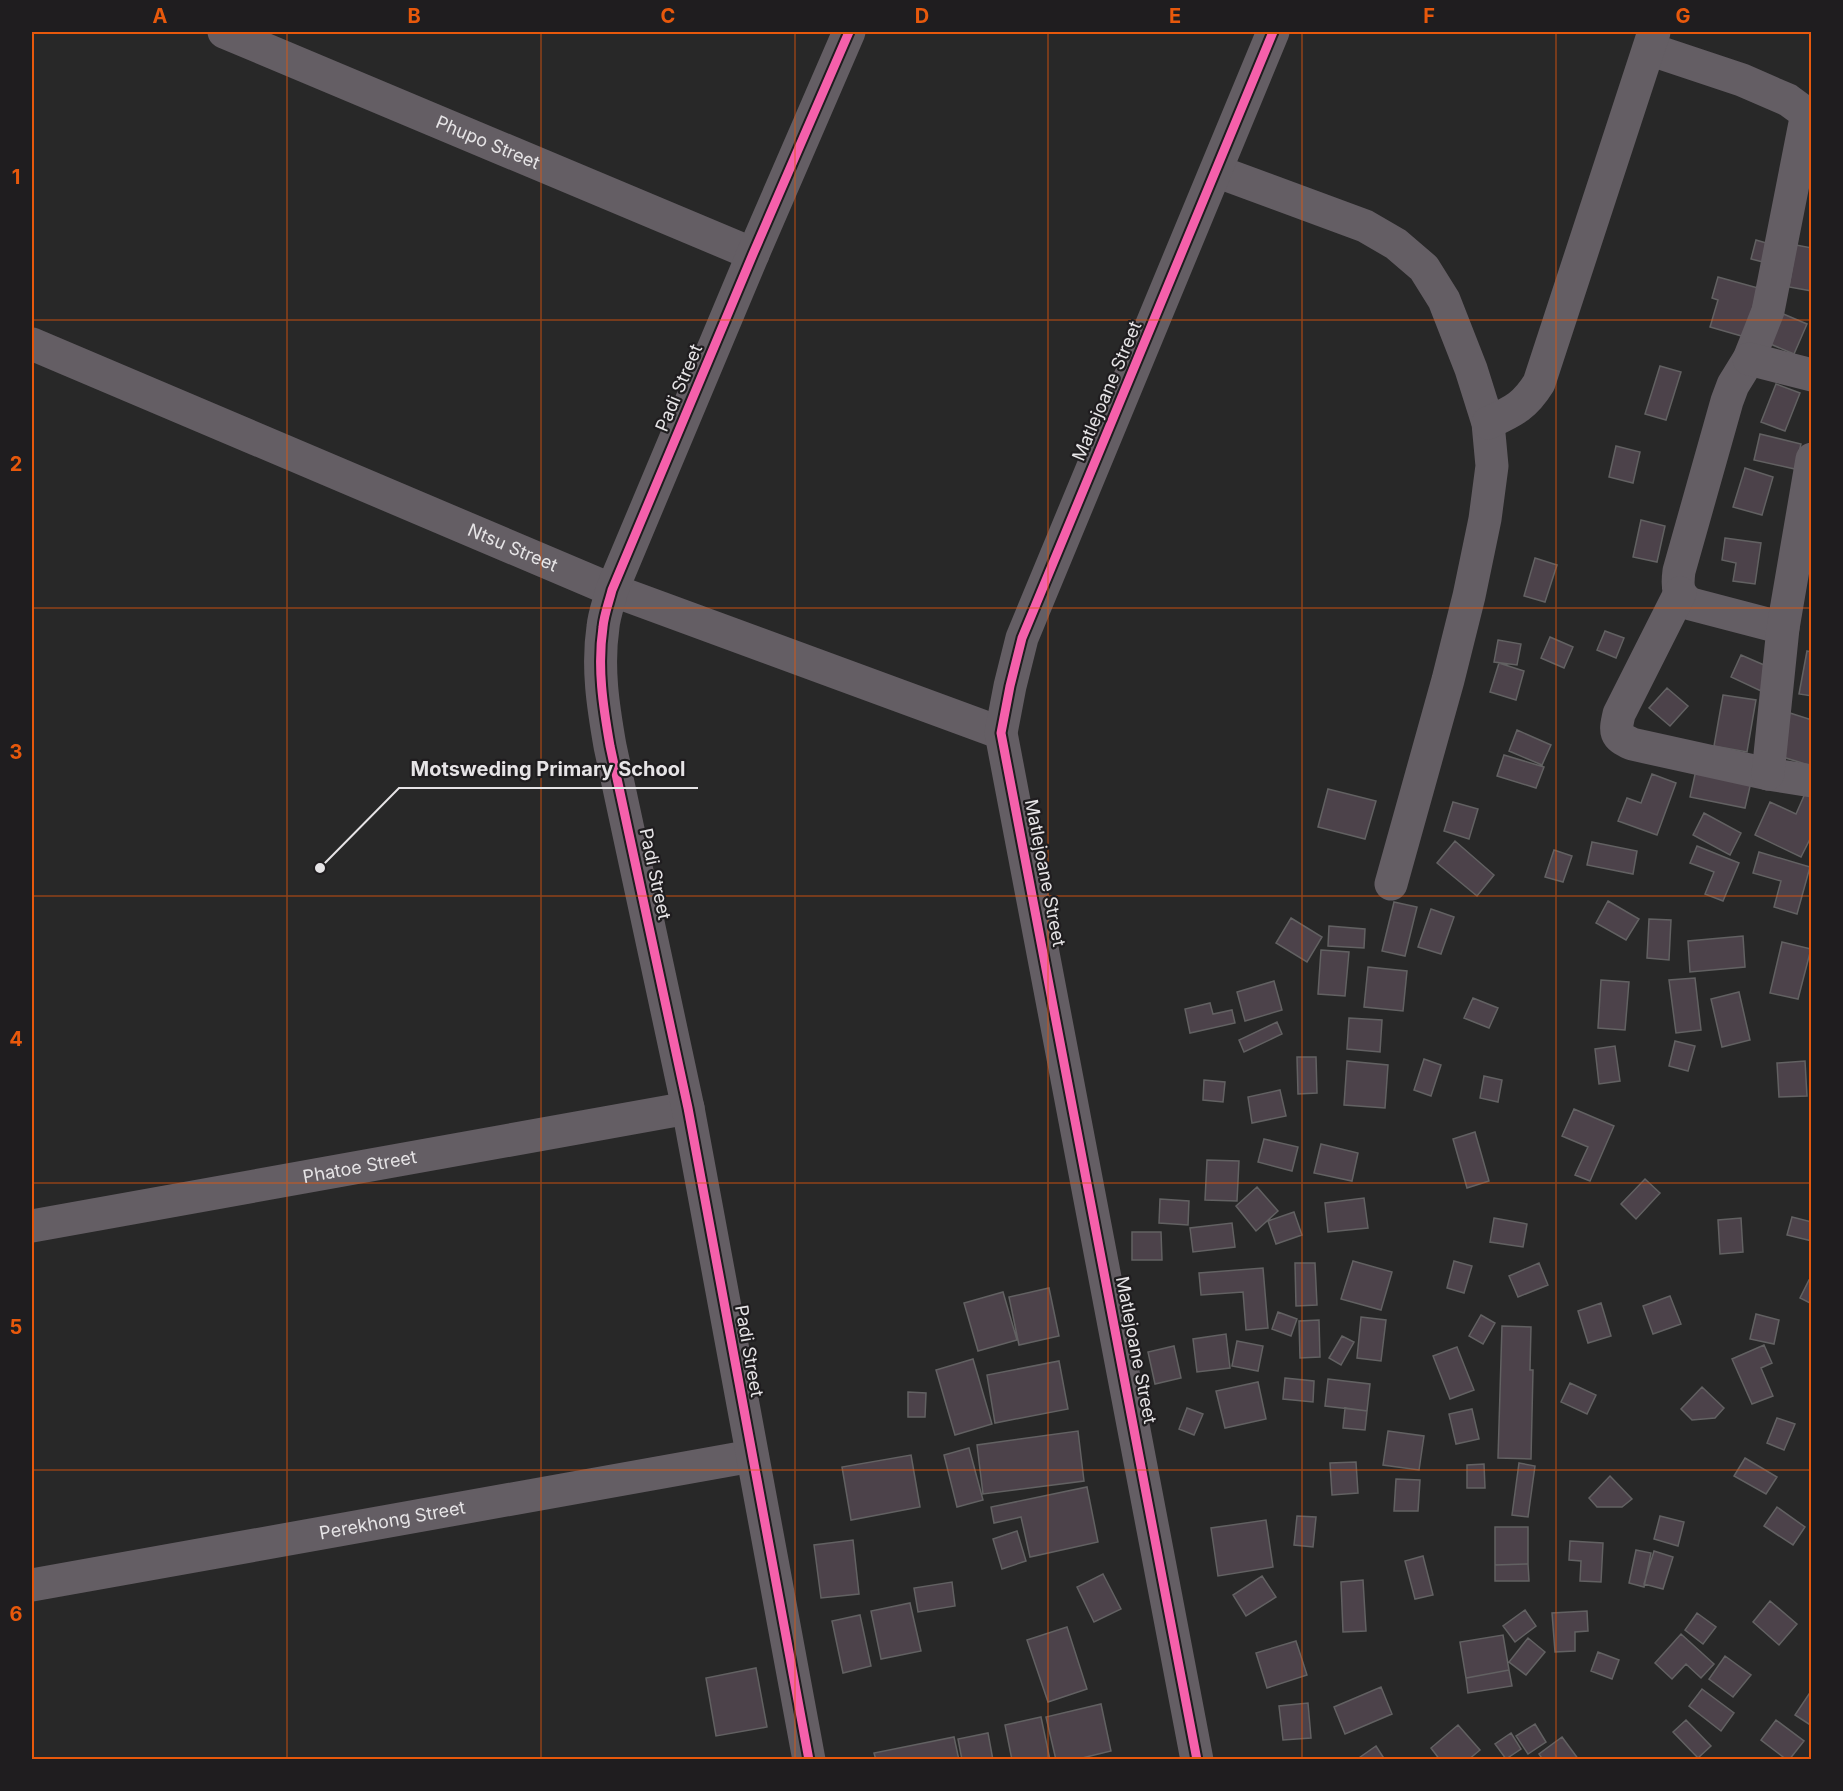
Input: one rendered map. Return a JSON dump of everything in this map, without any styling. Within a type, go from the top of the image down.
[{"type":"street","name":"Phupo Street","points":[[224,32],[753,254]]},
{"type":"street","name":"Padi Street","points":[[809,1760],[688,1108],[610,746],[602,701],[600,661],[603,625],[612,590],[849,32]]},
{"type":"street","name":"Matlejoane Street","points":[[1197,1760],[1001,733],[1022,638],[1273,32]]},
{"type":"street","points":[[1488,423],[1516,409],[1529,398],[1539,383],[1652,40],[1788,100],[1803,111],[1806,118],[1768,311],[1749,359],[1733,385],[1727,401],[1677,584],[1684,600],[1691,604],[1782,628]]},
{"type":"street","points":[[1216,171],[1365,226],[1396,244],[1424,268],[1444,300],[1471,369],[1488,423],[1492,466],[1485,519],[1448,680],[1391,884]]},
{"type":"street","name":"Ntsu Street","points":[[32,344],[612,590],[1001,733]]},
{"type":"street","points":[[1749,359],[1812,375]]},
{"type":"street","points":[[1768,774],[1782,628],[1812,459]]},
{"type":"street","points":[[1680,593],[1619,714],[1616,732],[1619,738],[1632,744],[1768,774],[1812,781]]},
{"type":"street","name":"Phatoe Street","points":[[32,1226],[688,1108]]},
{"type":"street","name":"Perekhong Street","points":[[32,1585],[752,1456]]},
{"type":"building","points":[[1756,240],[1780,247],[1775,265],[1751,259]]},
{"type":"building","points":[[1796,245],[1812,248],[1812,291],[1789,287]]},
{"type":"building","points":[[1718,277],[1758,288],[1745,337],[1710,327],[1718,300],[1712,298]]},
{"type":"building","points":[[1781,313],[1807,324],[1794,354],[1768,343]]},
{"type":"building","points":[[1660,366],[1681,372],[1666,420],[1645,414]]},
{"type":"building","points":[[1776,384],[1800,393],[1785,431],[1761,422]]},
{"type":"building","points":[[1760,434],[1801,444],[1795,469],[1754,460]]},
{"type":"building","points":[[1616,446],[1640,452],[1633,483],[1609,477]]},
{"type":"building","points":[[1745,468],[1773,477],[1762,515],[1733,507]]},
{"type":"building","points":[[1641,520],[1665,526],[1657,562],[1633,557]]},
{"type":"building","points":[[1725,538],[1761,543],[1755,584],[1733,581],[1736,563],[1722,560]]},
{"type":"building","points":[[1535,558],[1557,565],[1545,602],[1524,596]]},
{"type":"building","points":[[1605,631],[1624,638],[1616,658],[1597,650]]},
{"type":"building","points":[[1550,637],[1573,647],[1564,668],[1541,658]]},
{"type":"building","points":[[1498,640],[1521,644],[1517,665],[1494,662]]},
{"type":"building","points":[[1807,651],[1812,652],[1812,696],[1799,694]]},
{"type":"building","points":[[1741,655],[1771,668],[1761,691],[1731,677]]},
{"type":"building","points":[[1499,663],[1524,671],[1516,700],[1490,692]]},
{"type":"building","points":[[1667,688],[1688,706],[1670,726],[1649,708]]},
{"type":"building","points":[[1723,695],[1756,700],[1747,752],[1714,746]]},
{"type":"building","points":[[1790,713],[1812,720],[1812,766],[1776,755]]},
{"type":"building","points":[[1517,730],[1551,745],[1542,765],[1509,751]]},
{"type":"building","points":[[1504,755],[1544,767],[1536,788],[1497,776]]},
{"type":"building","points":[[1696,770],[1751,782],[1745,808],[1690,797]]},
{"type":"building","points":[[1652,774],[1676,783],[1657,835],[1618,821],[1627,798],[1641,803]]},
{"type":"building","points":[[1328,789],[1376,801],[1365,839],[1318,827]]},
{"type":"building","points":[[1807,789],[1812,791],[1812,835],[1801,857],[1755,835],[1770,802],[1796,814]]},
{"type":"building","points":[[1453,802],[1478,809],[1469,839],[1444,831]]},
{"type":"building","points":[[1704,813],[1741,833],[1730,855],[1693,835]]},
{"type":"building","points":[[1455,841],[1494,875],[1477,896],[1437,863]]},
{"type":"building","points":[[1592,842],[1637,851],[1633,874],[1587,865]]},
{"type":"building","points":[[1697,846],[1739,863],[1723,901],[1705,894],[1714,872],[1690,863]]},
{"type":"building","points":[[1554,850],[1572,856],[1563,882],[1545,877]]},
{"type":"building","points":[[1759,852],[1810,867],[1797,914],[1774,907],[1781,881],[1753,873]]},
{"type":"building","points":[[1608,901],[1639,919],[1626,940],[1596,923]]},
{"type":"building","points":[[1394,902],[1417,907],[1405,956],[1382,951]]},
{"type":"building","points":[[1431,909],[1454,917],[1441,954],[1418,947]]},
{"type":"building","points":[[1291,918],[1322,937],[1307,962],[1276,943]]},
{"type":"building","points":[[1649,919],[1671,920],[1669,960],[1647,958]]},
{"type":"building","points":[[1329,926],[1365,929],[1364,948],[1328,946]]},
{"type":"building","points":[[1743,936],[1745,967],[1690,972],[1688,941]]},
{"type":"building","points":[[1782,942],[1811,949],[1798,999],[1770,993]]},
{"type":"building","points":[[1321,950],[1349,952],[1345,996],[1318,994]]},
{"type":"building","points":[[1368,967],[1407,971],[1403,1011],[1364,1007]]},
{"type":"building","points":[[1695,978],[1701,1030],[1676,1033],[1669,980]]},
{"type":"building","points":[[1601,980],[1629,982],[1625,1030],[1598,1028]]},
{"type":"building","points":[[1274,981],[1282,1010],[1245,1021],[1237,992]]},
{"type":"building","points":[[1739,992],[1750,1040],[1722,1047],[1711,999]]},
{"type":"building","points":[[1473,998],[1498,1008],[1489,1028],[1464,1018]]},
{"type":"building","points":[[1210,1003],[1213,1014],[1232,1010],[1235,1023],[1190,1033],[1185,1009]]},
{"type":"building","points":[[1349,1018],[1382,1020],[1380,1052],[1347,1049]]},
{"type":"building","points":[[1277,1022],[1282,1034],[1244,1052],[1239,1040]]},
{"type":"building","points":[[1675,1041],[1695,1046],[1688,1071],[1669,1066]]},
{"type":"building","points":[[1615,1046],[1620,1081],[1599,1084],[1595,1049]]},
{"type":"building","points":[[1297,1057],[1316,1057],[1317,1093],[1298,1094]]},
{"type":"building","points":[[1424,1059],[1441,1065],[1431,1096],[1414,1090]]},
{"type":"building","points":[[1347,1061],[1388,1065],[1385,1108],[1344,1105]]},
{"type":"building","points":[[1805,1061],[1807,1096],[1779,1097],[1777,1063]]},
{"type":"building","points":[[1484,1076],[1502,1080],[1498,1102],[1480,1098]]},
{"type":"building","points":[[1204,1080],[1225,1082],[1223,1102],[1203,1100]]},
{"type":"building","points":[[1280,1090],[1286,1116],[1252,1123],[1248,1097]]},
{"type":"building","points":[[1574,1109],[1614,1126],[1590,1181],[1575,1175],[1588,1147],[1562,1136]]},
{"type":"building","points":[[1475,1132],[1489,1181],[1467,1188],[1453,1139]]},
{"type":"building","points":[[1264,1139],[1298,1147],[1292,1171],[1258,1162]]},
{"type":"building","points":[[1321,1144],[1358,1153],[1352,1181],[1314,1173]]},
{"type":"building","points":[[1207,1160],[1239,1161],[1237,1201],[1205,1200]]},
{"type":"building","points":[[1645,1179],[1660,1193],[1636,1219],[1621,1204]]},
{"type":"building","points":[[1257,1187],[1278,1211],[1256,1231],[1236,1206]]},
{"type":"building","points":[[1364,1198],[1368,1228],[1328,1232],[1325,1203]]},
{"type":"building","points":[[1160,1199],[1189,1201],[1188,1225],[1159,1223]]},
{"type":"building","points":[[1294,1212],[1302,1235],[1276,1244],[1268,1221]]},
{"type":"building","points":[[1792,1217],[1812,1222],[1812,1241],[1787,1235]]},
{"type":"building","points":[[1494,1218],[1527,1224],[1523,1247],[1490,1242]]},
{"type":"building","points":[[1741,1218],[1743,1252],[1720,1254],[1718,1220]]},
{"type":"building","points":[[1232,1223],[1235,1247],[1193,1252],[1190,1228]]},
{"type":"building","points":[[1132,1232],[1161,1232],[1162,1260],[1132,1260]]},
{"type":"building","points":[[1353,1261],[1392,1272],[1381,1310],[1341,1299]]},
{"type":"building","points":[[1454,1261],[1472,1266],[1464,1293],[1447,1288]]},
{"type":"building","points":[[1295,1263],[1315,1263],[1317,1305],[1296,1306]]},
{"type":"building","points":[[1539,1263],[1548,1285],[1518,1297],[1509,1276]]},
{"type":"building","points":[[1263,1268],[1268,1328],[1246,1330],[1243,1292],[1201,1295],[1199,1273]]},
{"type":"building","points":[[1809,1280],[1812,1281],[1812,1304],[1800,1298]]},
{"type":"building","points":[[1049,1288],[1059,1336],[1019,1345],[1009,1297]]},
{"type":"building","points":[[1003,1292],[1017,1340],[978,1351],[964,1303]]},
{"type":"building","points":[[1670,1296],[1681,1324],[1653,1334],[1643,1306]]},
{"type":"building","points":[[1601,1303],[1611,1336],[1588,1343],[1578,1311]]},
{"type":"building","points":[[1278,1312],[1297,1319],[1291,1336],[1272,1329]]},
{"type":"building","points":[[1756,1314],[1779,1320],[1774,1344],[1750,1339]]},
{"type":"building","points":[[1481,1315],[1495,1323],[1483,1344],[1469,1336]]},
{"type":"building","points":[[1361,1317],[1386,1320],[1381,1361],[1357,1358]]},
{"type":"building","points":[[1319,1320],[1320,1357],[1300,1358],[1299,1321]]},
{"type":"building","points":[[1502,1326],[1531,1327],[1530,1370],[1533,1370],[1531,1459],[1498,1458]]},
{"type":"building","points":[[1226,1334],[1230,1368],[1197,1372],[1193,1339]]},
{"type":"building","points":[[1342,1336],[1354,1342],[1341,1365],[1329,1358]]},
{"type":"building","points":[[1237,1341],[1263,1346],[1258,1371],[1232,1366]]},
{"type":"building","points":[[1764,1345],[1772,1363],[1761,1368],[1773,1396],[1752,1404],[1732,1359]]},
{"type":"building","points":[[1174,1346],[1181,1378],[1155,1384],[1148,1352]]},
{"type":"building","points":[[1457,1347],[1474,1390],[1450,1399],[1433,1356]]},
{"type":"building","points":[[973,1359],[992,1424],[955,1435],[936,1370]]},
{"type":"building","points":[[1059,1361],[1068,1409],[995,1423],[987,1375]]},
{"type":"building","points":[[1285,1378],[1314,1381],[1313,1402],[1283,1399]]},
{"type":"building","points":[[1328,1379],[1370,1384],[1367,1411],[1325,1406]]},
{"type":"building","points":[[1258,1382],[1266,1419],[1225,1428],[1216,1391]]},
{"type":"building","points":[[1570,1383],[1596,1395],[1587,1414],[1561,1402]]},
{"type":"building","points":[[1702,1387],[1724,1408],[1715,1418],[1692,1420],[1681,1409]]},
{"type":"building","points":[[908,1392],[926,1393],[925,1417],[908,1417]]},
{"type":"building","points":[[1187,1408],[1203,1414],[1194,1435],[1179,1429]]},
{"type":"building","points":[[1345,1408],[1367,1411],[1365,1430],[1343,1428]]},
{"type":"building","points":[[1472,1409],[1479,1439],[1456,1444],[1449,1414]]},
{"type":"building","points":[[1777,1418],[1795,1424],[1784,1450],[1767,1443]]},
{"type":"building","points":[[1078,1431],[1084,1481],[983,1494],[977,1445]]},
{"type":"building","points":[[1388,1431],[1424,1436],[1419,1470],[1383,1465]]},
{"type":"building","points":[[969,1448],[983,1500],[957,1507],[944,1455]]},
{"type":"building","points":[[911,1455],[920,1507],[851,1520],[842,1467]]},
{"type":"building","points":[[1745,1458],[1777,1477],[1766,1494],[1734,1476]]},
{"type":"building","points":[[1356,1462],[1358,1493],[1332,1495],[1330,1463]]},
{"type":"building","points":[[1519,1463],[1535,1466],[1528,1517],[1512,1515]]},
{"type":"building","points":[[1484,1464],[1485,1488],[1467,1488],[1467,1465]]},
{"type":"building","points":[[1610,1476],[1632,1499],[1622,1507],[1597,1507],[1589,1498]]},
{"type":"building","points":[[1396,1479],[1420,1480],[1418,1511],[1394,1511]]},
{"type":"building","points":[[1087,1487],[1098,1542],[1030,1557],[1021,1517],[994,1523],[991,1507]]},
{"type":"building","points":[[1777,1507],[1805,1527],[1793,1545],[1764,1526]]},
{"type":"building","points":[[1297,1516],[1316,1517],[1313,1547],[1294,1545]]},
{"type":"building","points":[[1660,1516],[1684,1522],[1678,1546],[1654,1539]]},
{"type":"building","points":[[1266,1520],[1273,1567],[1218,1576],[1211,1528]]},
{"type":"building","points":[[1495,1527],[1528,1527],[1528,1564],[1495,1565]]},
{"type":"building","points":[[1017,1531],[1026,1561],[1002,1569],[993,1539]]},
{"type":"building","points":[[853,1540],[859,1594],[821,1598],[814,1545]]},
{"type":"building","points":[[1570,1541],[1603,1543],[1601,1582],[1580,1581],[1581,1561],[1569,1560]]},
{"type":"building","points":[[1636,1550],[1651,1553],[1644,1587],[1629,1583]]},
{"type":"building","points":[[1654,1551],[1673,1557],[1663,1589],[1644,1584]]},
{"type":"building","points":[[1423,1556],[1433,1595],[1415,1599],[1405,1561]]},
{"type":"building","points":[[1528,1564],[1529,1581],[1495,1581],[1495,1565]]},
{"type":"building","points":[[1103,1574],[1121,1609],[1094,1622],[1077,1587]]},
{"type":"building","points":[[1262,1576],[1276,1597],[1246,1616],[1233,1595]]},
{"type":"building","points":[[1363,1580],[1366,1631],[1343,1632],[1341,1582]]},
{"type":"building","points":[[952,1582],[955,1606],[918,1612],[914,1588]]},
{"type":"building","points":[[1770,1601],[1797,1624],[1779,1645],[1753,1622]]},
{"type":"building","points":[[910,1603],[921,1651],[881,1659],[871,1611]]},
{"type":"building","points":[[1525,1610],[1536,1626],[1515,1642],[1503,1626]]},
{"type":"building","points":[[1587,1611],[1588,1631],[1575,1632],[1575,1651],[1555,1652],[1552,1613]]},
{"type":"building","points":[[1697,1613],[1716,1627],[1703,1644],[1685,1630]]},
{"type":"building","points":[[860,1615],[871,1666],[843,1673],[832,1621]]},
{"type":"building","points":[[1067,1627],[1087,1689],[1048,1702],[1027,1640]]},
{"type":"building","points":[[1681,1634],[1714,1664],[1701,1678],[1686,1664],[1672,1679],[1655,1663]]},
{"type":"building","points":[[1503,1635],[1509,1670],[1466,1678],[1460,1642]]},
{"type":"building","points":[[1528,1638],[1545,1652],[1526,1675],[1509,1662]]},
{"type":"building","points":[[1296,1641],[1307,1675],[1267,1688],[1256,1653]]},
{"type":"building","points":[[1598,1652],[1619,1660],[1612,1679],[1591,1671]]},
{"type":"building","points":[[1725,1656],[1751,1675],[1733,1697],[1709,1679]]},
{"type":"building","points":[[756,1668],[767,1727],[716,1736],[706,1678]]},
{"type":"building","points":[[1509,1670],[1512,1686],[1468,1693],[1466,1678]]},
{"type":"building","points":[[1381,1687],[1392,1714],[1345,1734],[1334,1707]]},
{"type":"building","points":[[1702,1689],[1734,1713],[1721,1731],[1689,1706]]},
{"type":"building","points":[[1809,1694],[1812,1696],[1812,1726],[1795,1715]]},
{"type":"building","points":[[1308,1703],[1311,1738],[1283,1740],[1279,1706]]},
{"type":"building","points":[[1101,1704],[1111,1751],[1074,1760],[1056,1760],[1046,1717]]},
{"type":"building","points":[[1041,1717],[1050,1760],[1012,1760],[1005,1725]]},
{"type":"building","points":[[1686,1720],[1711,1746],[1698,1758],[1673,1732]]},
{"type":"building","points":[[1776,1720],[1804,1741],[1789,1760],[1761,1740]]},
{"type":"building","points":[[1535,1724],[1546,1742],[1528,1754],[1516,1736]]},
{"type":"building","points":[[1458,1725],[1480,1750],[1468,1760],[1440,1760],[1431,1748]]},
{"type":"building","points":[[988,1733],[993,1760],[962,1760],[958,1739]]},
{"type":"building","points":[[1511,1733],[1521,1749],[1506,1759],[1495,1744]]},
{"type":"building","points":[[954,1737],[959,1760],[876,1760],[874,1753]]},
{"type":"building","points":[[1562,1737],[1579,1760],[1543,1760],[1539,1754]]},
{"type":"building","points":[[1376,1746],[1385,1760],[1356,1760]]},
{"type":"cycle path","points":[[809,1760],[688,1108],[610,746],[603,701],[601,642],[605,613],[612,590],[849,32]]},
{"type":"cycle path","points":[[1197,1760],[1001,733],[1022,638],[1273,32]]},
{"type":"place","name":"Motsweding Primary School","points":[[320,868]]}]
